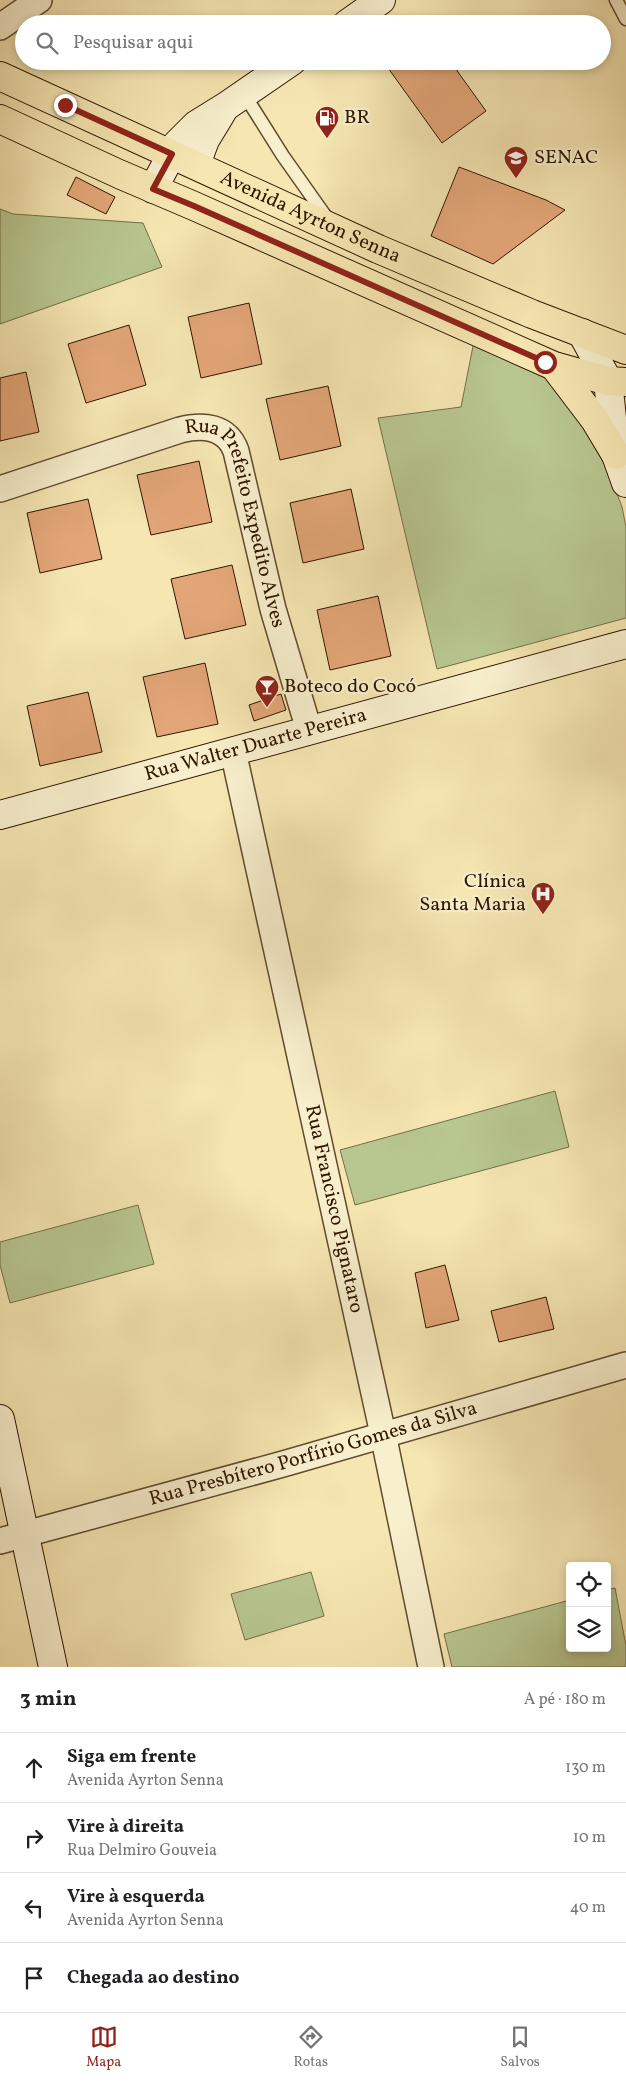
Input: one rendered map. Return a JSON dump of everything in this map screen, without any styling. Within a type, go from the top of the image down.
[{"type":"main road","points":[[360,15],[382,0]]},
{"type":"main road","points":[[153,189],[177,144],[196,125],[279,70]]},
{"type":"main road","name":"Avenida Ayrton Senna","points":[[0,76],[196,164],[278,205],[335,229],[378,250],[532,314],[626,350]]},
{"type":"main road","points":[[196,164],[205,140],[235,101]]},
{"type":"main road","name":"Avenida Ayrton Senna","points":[[0,119],[153,189],[554,366],[620,377]]},
{"type":"main road","points":[[582,333],[620,377],[616,455]]},
{"type":"main road","points":[[554,366],[594,420],[616,455],[626,483]]},
{"type":"main road","name":"Rua Walter Duarte Pereira","points":[[0,815],[133,777],[626,644]]},
{"type":"main road","points":[[0,1419],[12,1538],[53,1667]]},
{"type":"street","points":[[17,15],[39,0]]},
{"type":"street","points":[[0,27],[15,17]]},
{"type":"street","name":"Rua Prefeito Expedito Alves","points":[[0,489],[180,430],[202,426],[220,430],[234,444],[273,610],[309,730]]},
{"type":"street","name":"Rua Francisco Pignataro","points":[[233,751],[383,1434],[432,1667]]},
{"type":"street","name":"Rua Presbítero Porfírio Gomes da Silva","points":[[12,1538],[283,1464],[626,1365]]},
{"type":"lane","points":[[616,0],[626,19]]},
{"type":"lane","points":[[235,101],[283,156],[335,229]]},
{"type":"green space","points":[[0,209],[13,214],[143,223],[162,267],[0,324]]},
{"type":"green space","points":[[474,341],[549,376],[580,422],[609,472],[622,507],[626,527],[626,618],[437,669],[378,418],[461,407]]},
{"type":"green space","points":[[555,1091],[569,1147],[355,1205],[340,1150]]},
{"type":"green space","points":[[138,1205],[154,1264],[10,1303],[0,1265],[0,1242]]},
{"type":"green space","points":[[311,1572],[324,1616],[245,1640],[231,1594]]},
{"type":"green space","points":[[615,1588],[626,1646],[626,1667],[452,1667],[444,1634],[566,1601],[566,1652],[611,1652],[611,1589]]},
{"type":"building","points":[[389,70],[456,70],[486,111],[442,143]]},
{"type":"building","points":[[459,167],[546,200],[565,210],[493,264],[431,236]]},
{"type":"building","points":[[76,177],[115,197],[106,214],[67,195]]},
{"type":"building","points":[[249,303],[262,364],[201,378],[188,317]]},
{"type":"building","points":[[129,325],[146,385],[86,403],[68,344]]},
{"type":"building","points":[[26,372],[39,432],[0,441],[0,378]]},
{"type":"building","points":[[328,386],[341,446],[280,460],[266,399]]},
{"type":"building","points":[[199,461],[212,522],[151,535],[137,475]]},
{"type":"building","points":[[351,489],[364,549],[303,563],[290,503]]},
{"type":"building","points":[[88,499],[102,559],[40,573],[27,513]]},
{"type":"building","points":[[232,565],[246,625],[185,639],[171,579]]},
{"type":"building","points":[[378,596],[391,656],[330,670],[317,610]]},
{"type":"building","points":[[205,663],[218,724],[157,737],[143,677]]},
{"type":"building","points":[[88,692],[102,752],[40,766],[27,706]]},
{"type":"building","name":"Boteco do Cocó","points":[[281,694],[286,710],[254,721],[249,705]]},
{"type":"building","points":[[445,1265],[459,1320],[426,1328],[415,1273]]},
{"type":"building","points":[[546,1297],[554,1329],[499,1342],[491,1311]]},
{"type":"place","name":"BR","points":[[327,139]]},
{"type":"place","name":"SENAC","points":[[516,179]]},
{"type":"place","name":"Boteco do Cocó","points":[[267,708]]},
{"type":"place","name":"Clínica Santa Maria","points":[[543,915]]},
{"type":"route","points":[[65,105],[172,154],[153,189],[545,362]]}]
